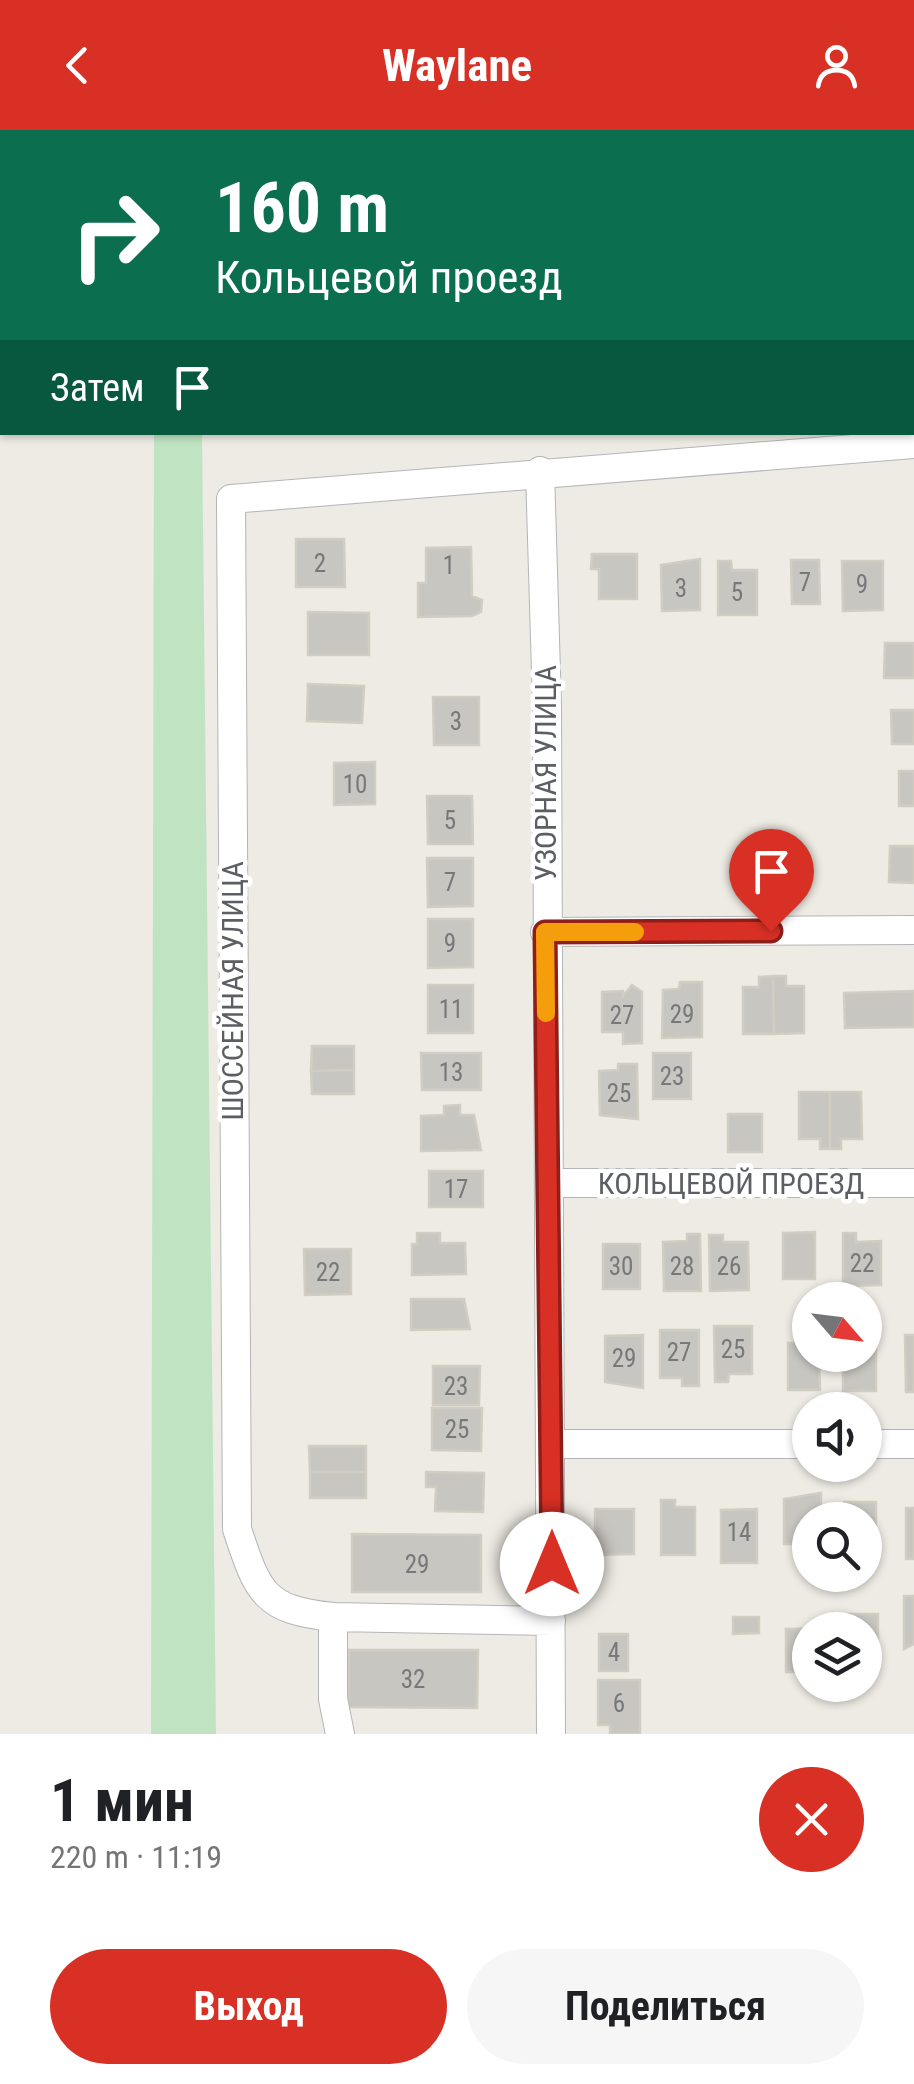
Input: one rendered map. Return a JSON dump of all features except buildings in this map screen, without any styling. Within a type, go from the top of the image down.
[{"type":"street","points":[[540,472],[914,444]]},
{"type":"street","name":"УЗОРНАЯ УЛИЦА","points":[[540,472],[547,706],[551,1734]]},
{"type":"street","name":"ШОССЕЙНАЯ УЛИЦА","points":[[333,1617],[289,1612],[269,1600],[247,1561],[237,1529],[231,499],[540,472]]},
{"type":"street","points":[[545,932],[914,930]]},
{"type":"street","name":"КОЛЬЦЕВОЙ ПРОЕЗД","points":[[549,1183],[914,1183]]},
{"type":"street","points":[[551,1444],[792,1444]]},
{"type":"street","points":[[882,1444],[914,1444]]},
{"type":"street","points":[[340,1734],[333,1699],[333,1617],[552,1621]]},
{"type":"green space","points":[[154,435],[202,435],[216,1734],[151,1734]]},
{"type":"slow traffic","points":[[546,1013],[545,932],[635,932]]},
{"type":"route","points":[[552,1564],[545,932],[771,931]]}]
